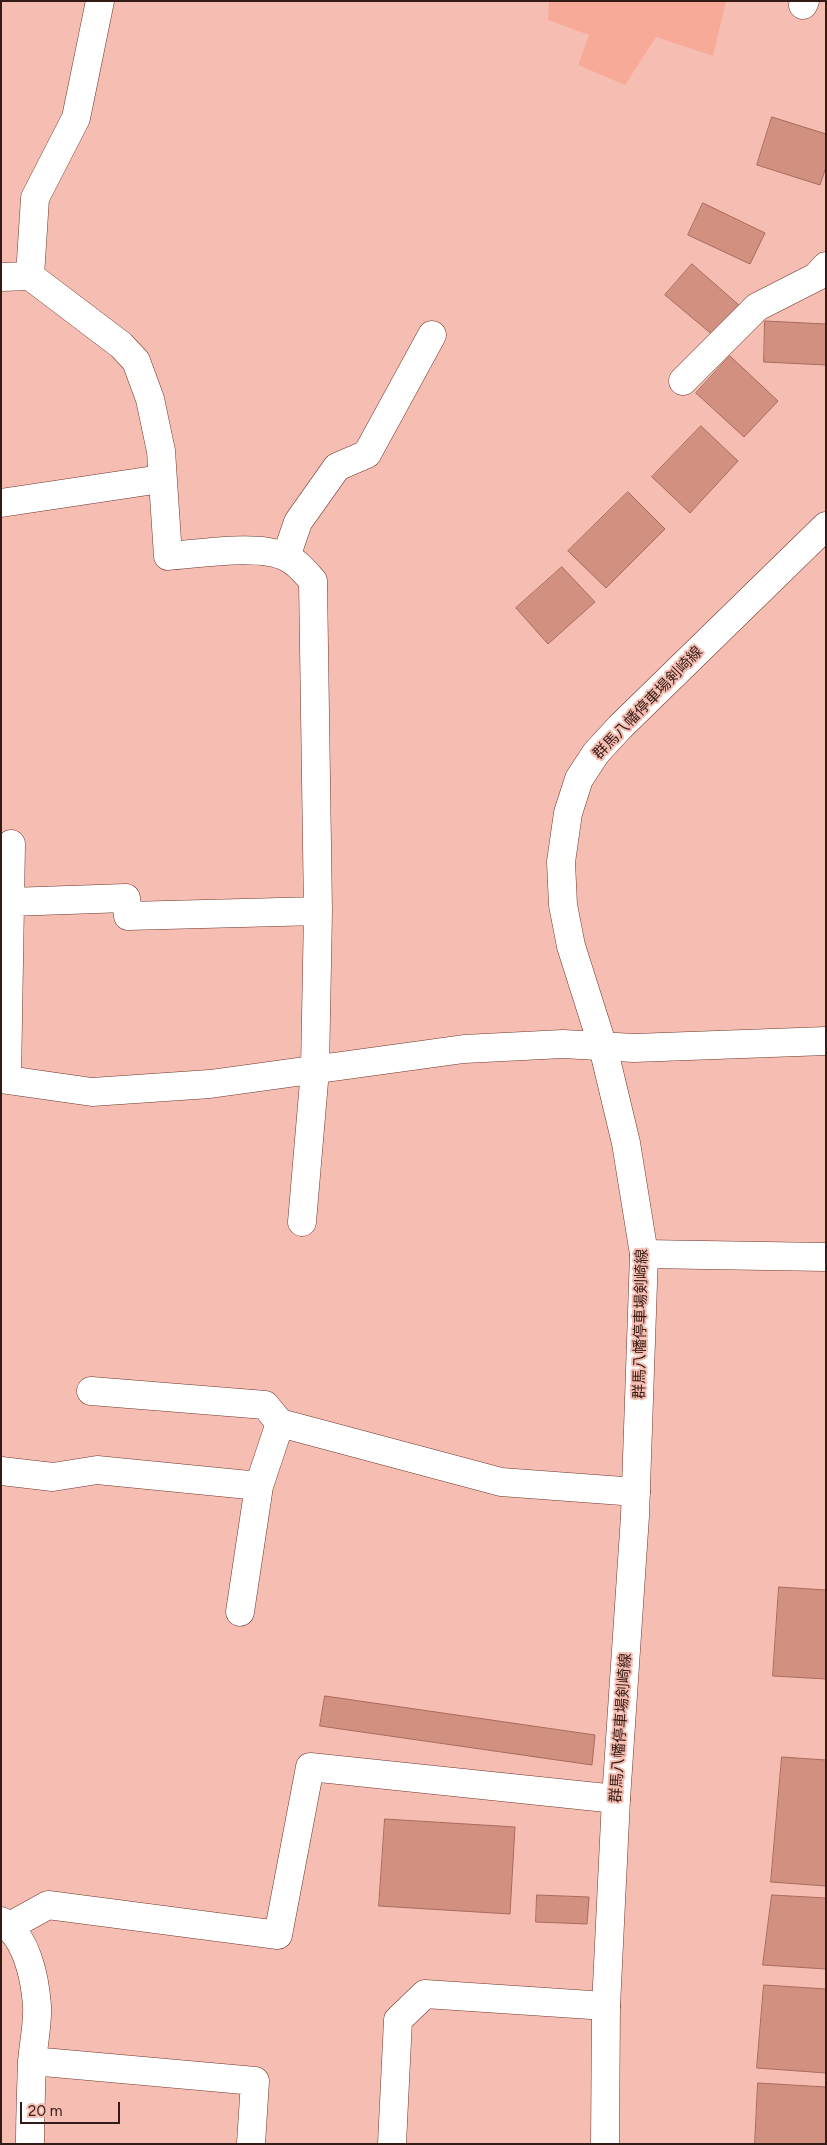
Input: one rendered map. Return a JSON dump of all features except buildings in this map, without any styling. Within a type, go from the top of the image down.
[{"type":"street","points":[[30,276],[35,198],[76,118],[100,1]]},
{"type":"street","points":[[683,381],[757,307],[816,278],[826,266]]},
{"type":"street","points":[[1,277],[30,276],[121,345],[136,361],[150,399],[159,442],[168,556],[260,550],[286,556],[313,581],[318,911],[315,1070],[302,1222]]},
{"type":"street","points":[[286,556],[298,522],[337,467],[367,454],[432,335]]},
{"type":"street","points":[[1,503],[161,479]]},
{"type":"street","name":"群馬八幡停車場剣崎線","points":[[606,2144],[606,2006],[616,1799],[636,1492],[644,1254],[629,1161],[603,1047],[571,946],[563,904],[561,862],[568,813],[579,779],[596,753],[620,727],[826,526]]},
{"type":"street","points":[[11,844],[4,1079],[92,1092],[210,1084],[464,1049],[563,1044],[634,1048],[826,1041]]},
{"type":"street","points":[[10,902],[126,898],[128,916],[318,911]]},
{"type":"street","points":[[644,1254],[826,1257]]},
{"type":"street","points":[[91,1391],[266,1405],[280,1423],[500,1482],[636,1492]]},
{"type":"street","points":[[240,1612],[259,1486],[280,1423]]},
{"type":"street","points":[[1,1471],[53,1477],[97,1470],[259,1486]]},
{"type":"street","points":[[30,2144],[32,2061],[37,2007],[31,1973],[23,1946],[6,1923],[48,1905],[278,1935],[310,1767],[616,1799]]},
{"type":"street","points":[[392,2144],[398,2020],[425,1994],[606,2006]]},
{"type":"street","points":[[32,2061],[254,2081],[251,2144]]},
{"type":"shaded area","points":[[549,1],[726,1],[713,56],[656,37],[625,85],[578,65],[589,35],[548,20]]}]
